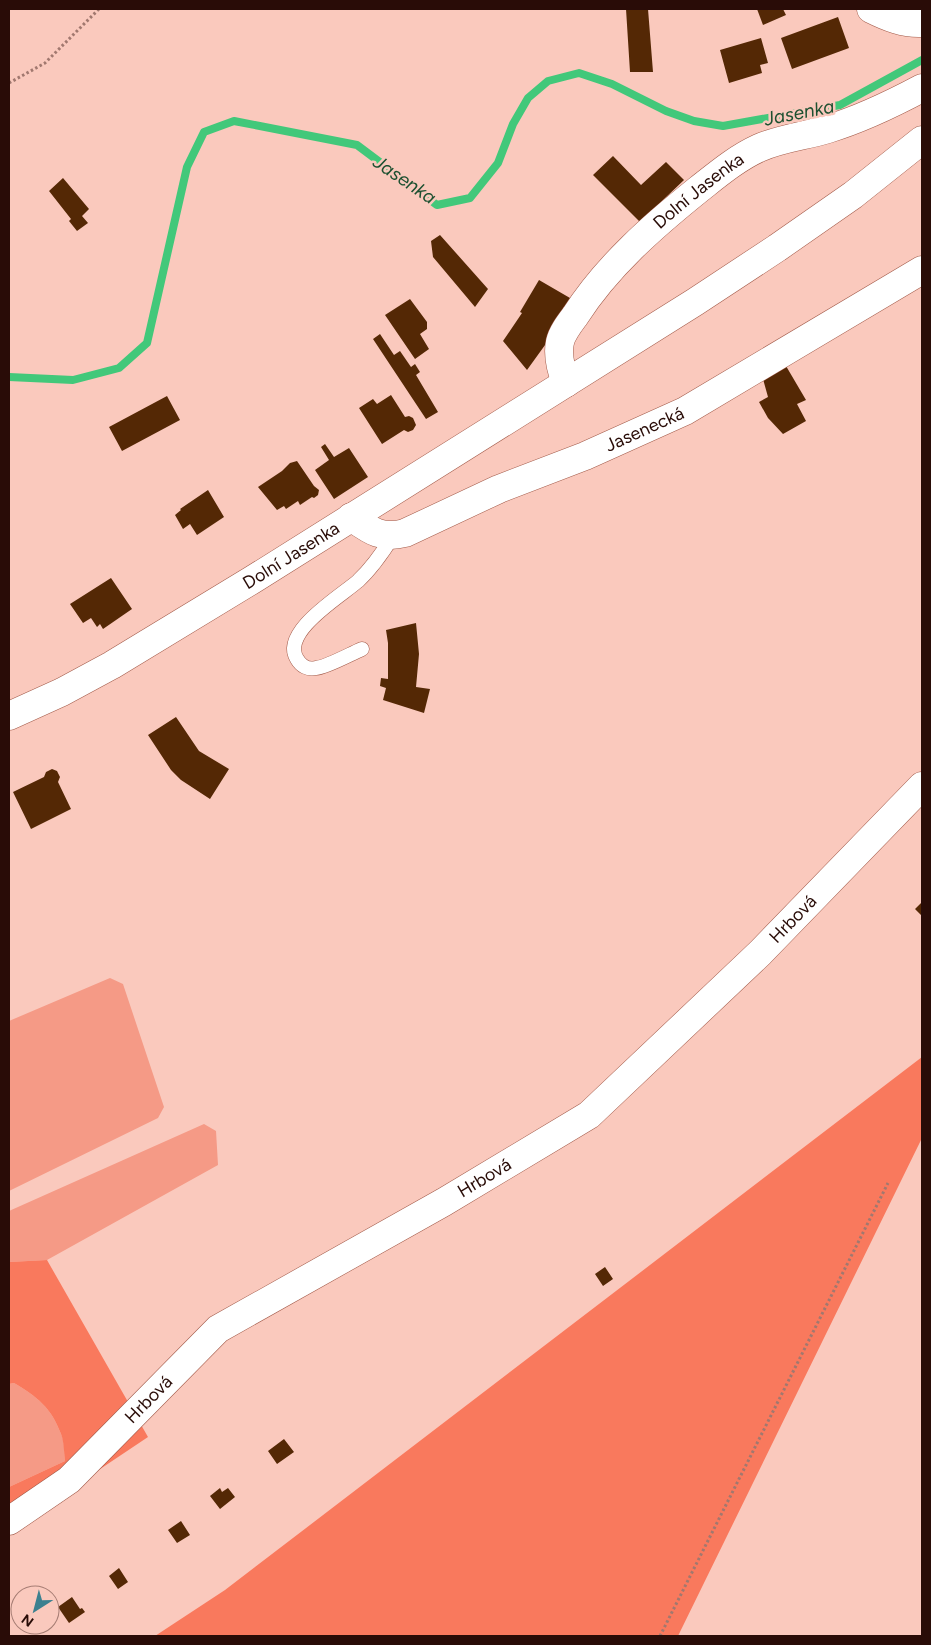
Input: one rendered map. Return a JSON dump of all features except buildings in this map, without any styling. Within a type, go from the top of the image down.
[{"type":"street","points":[[870,9],[902,22],[922,23]]},
{"type":"street","name":"Dolní Jasenka","points":[[566,383],[561,366],[560,340],[574,317],[613,267],[645,234],[680,204],[724,170],[758,148],[777,141],[826,130],[850,122],[894,103],[922,88]]},
{"type":"street","name":"Dolní Jasenka","points":[[9,716],[62,692],[112,665],[252,580],[566,383],[777,248],[853,195],[922,140]]},
{"type":"street","name":"Jasenecká","points":[[393,536],[428,524],[498,489],[586,456],[685,410],[922,270]]},
{"type":"street","points":[[352,517],[373,532],[393,536]]},
{"type":"street","name":"Hrbová","points":[[9,1521],[69,1480],[218,1329],[444,1202],[589,1115],[760,953],[922,786]]},
{"type":"lane","points":[[362,649],[316,668],[307,668],[299,664],[294,654],[295,643],[301,631],[311,619],[358,580],[376,560],[393,536]]},
{"type":"path","points":[[9,83],[45,63],[99,9]]},
{"type":"path","points":[[660,1636],[888,1183]]},
{"type":"shaded area","points":[[110,978],[123,984],[164,1107],[158,1118],[9,1191],[9,1021]]},
{"type":"shaded area","points":[[922,1057],[922,1138],[678,1636],[155,1636],[225,1590]]},
{"type":"shaded area","points":[[204,1124],[216,1131],[218,1165],[47,1260],[9,1262],[9,1211]]},
{"type":"shaded area","points":[[47,1260],[148,1437],[9,1530],[9,1487],[65,1461],[62,1437],[48,1410],[22,1388],[14,1383],[9,1384],[9,1262]]},
{"type":"shaded area","points":[[14,1383],[36,1398],[53,1417],[63,1440],[65,1461],[9,1487],[9,1384]]},
{"type":"waterway","name":"Jasenka","points":[[9,377],[73,380],[119,368],[147,343],[187,167],[204,132],[234,121],[357,145],[437,205],[470,198],[498,163],[513,124],[528,98],[548,81],[579,73],[612,84],[666,111],[694,121],[723,126],[840,105],[922,60]]}]
